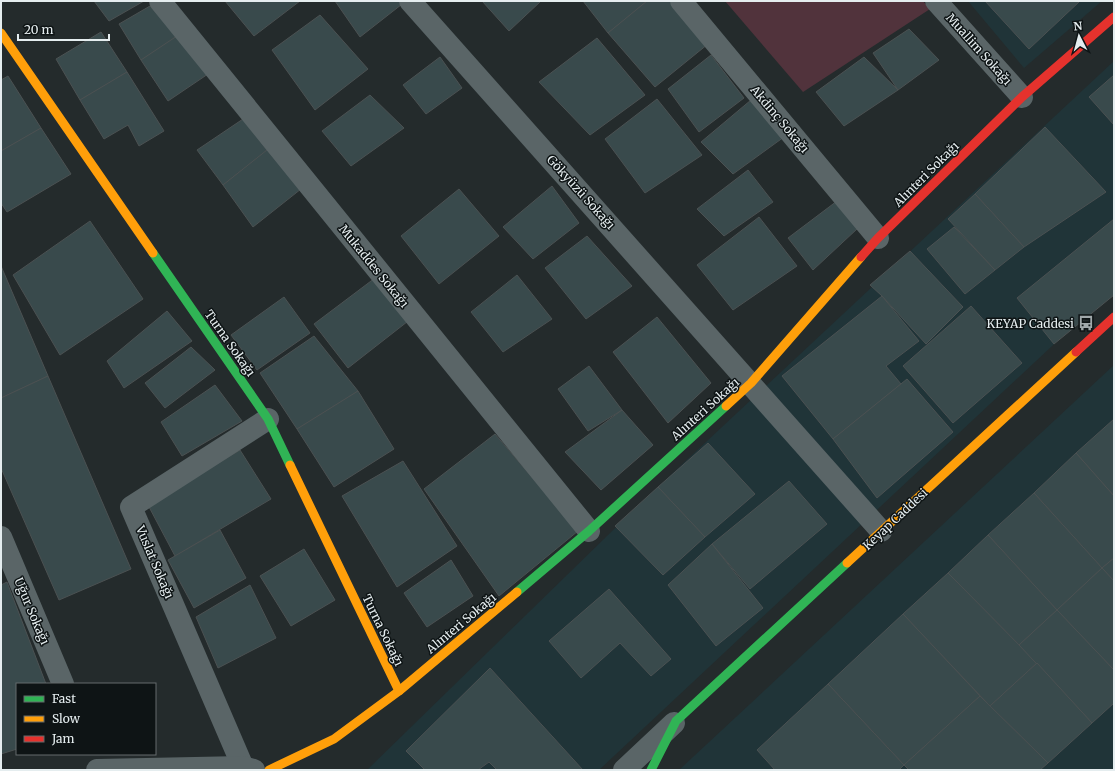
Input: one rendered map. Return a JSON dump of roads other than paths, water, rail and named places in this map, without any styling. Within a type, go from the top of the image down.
[{"type":"street","name":"Mukaddes Sokağı","points":[[160,1],[588,531]]},
{"type":"street","name":"Gökyüzü Sokağı","points":[[410,1],[881,531]]},
{"type":"street","name":"Akdinç Sokağı","points":[[681,1],[878,238]]},
{"type":"street","name":"Muallim Sokağı","points":[[936,1],[1022,97]]},
{"type":"street","name":"Alınteri Sokağı","points":[[269,770],[334,739],[399,691],[588,531],[751,383],[878,238],[1022,97],[1114,17]]},
{"type":"street","name":"Turna Sokağı","points":[[1,33],[268,419],[399,691]]},
{"type":"street","name":"Keyap Caddesi","points":[[624,770],[1114,317]]},
{"type":"street","name":"Vuslat Sokağı","points":[[249,768],[131,507],[268,419]]},
{"type":"street","name":"Uğur Sokağı","points":[[1,537],[63,683]]},
{"type":"street","name":"Keyap Caddesi","points":[[651,770],[676,721]]},
{"type":"street","points":[[97,764],[249,768]]},
{"type":"place","name":"KEYAP Caddesi","points":[[1086,323]]}]
